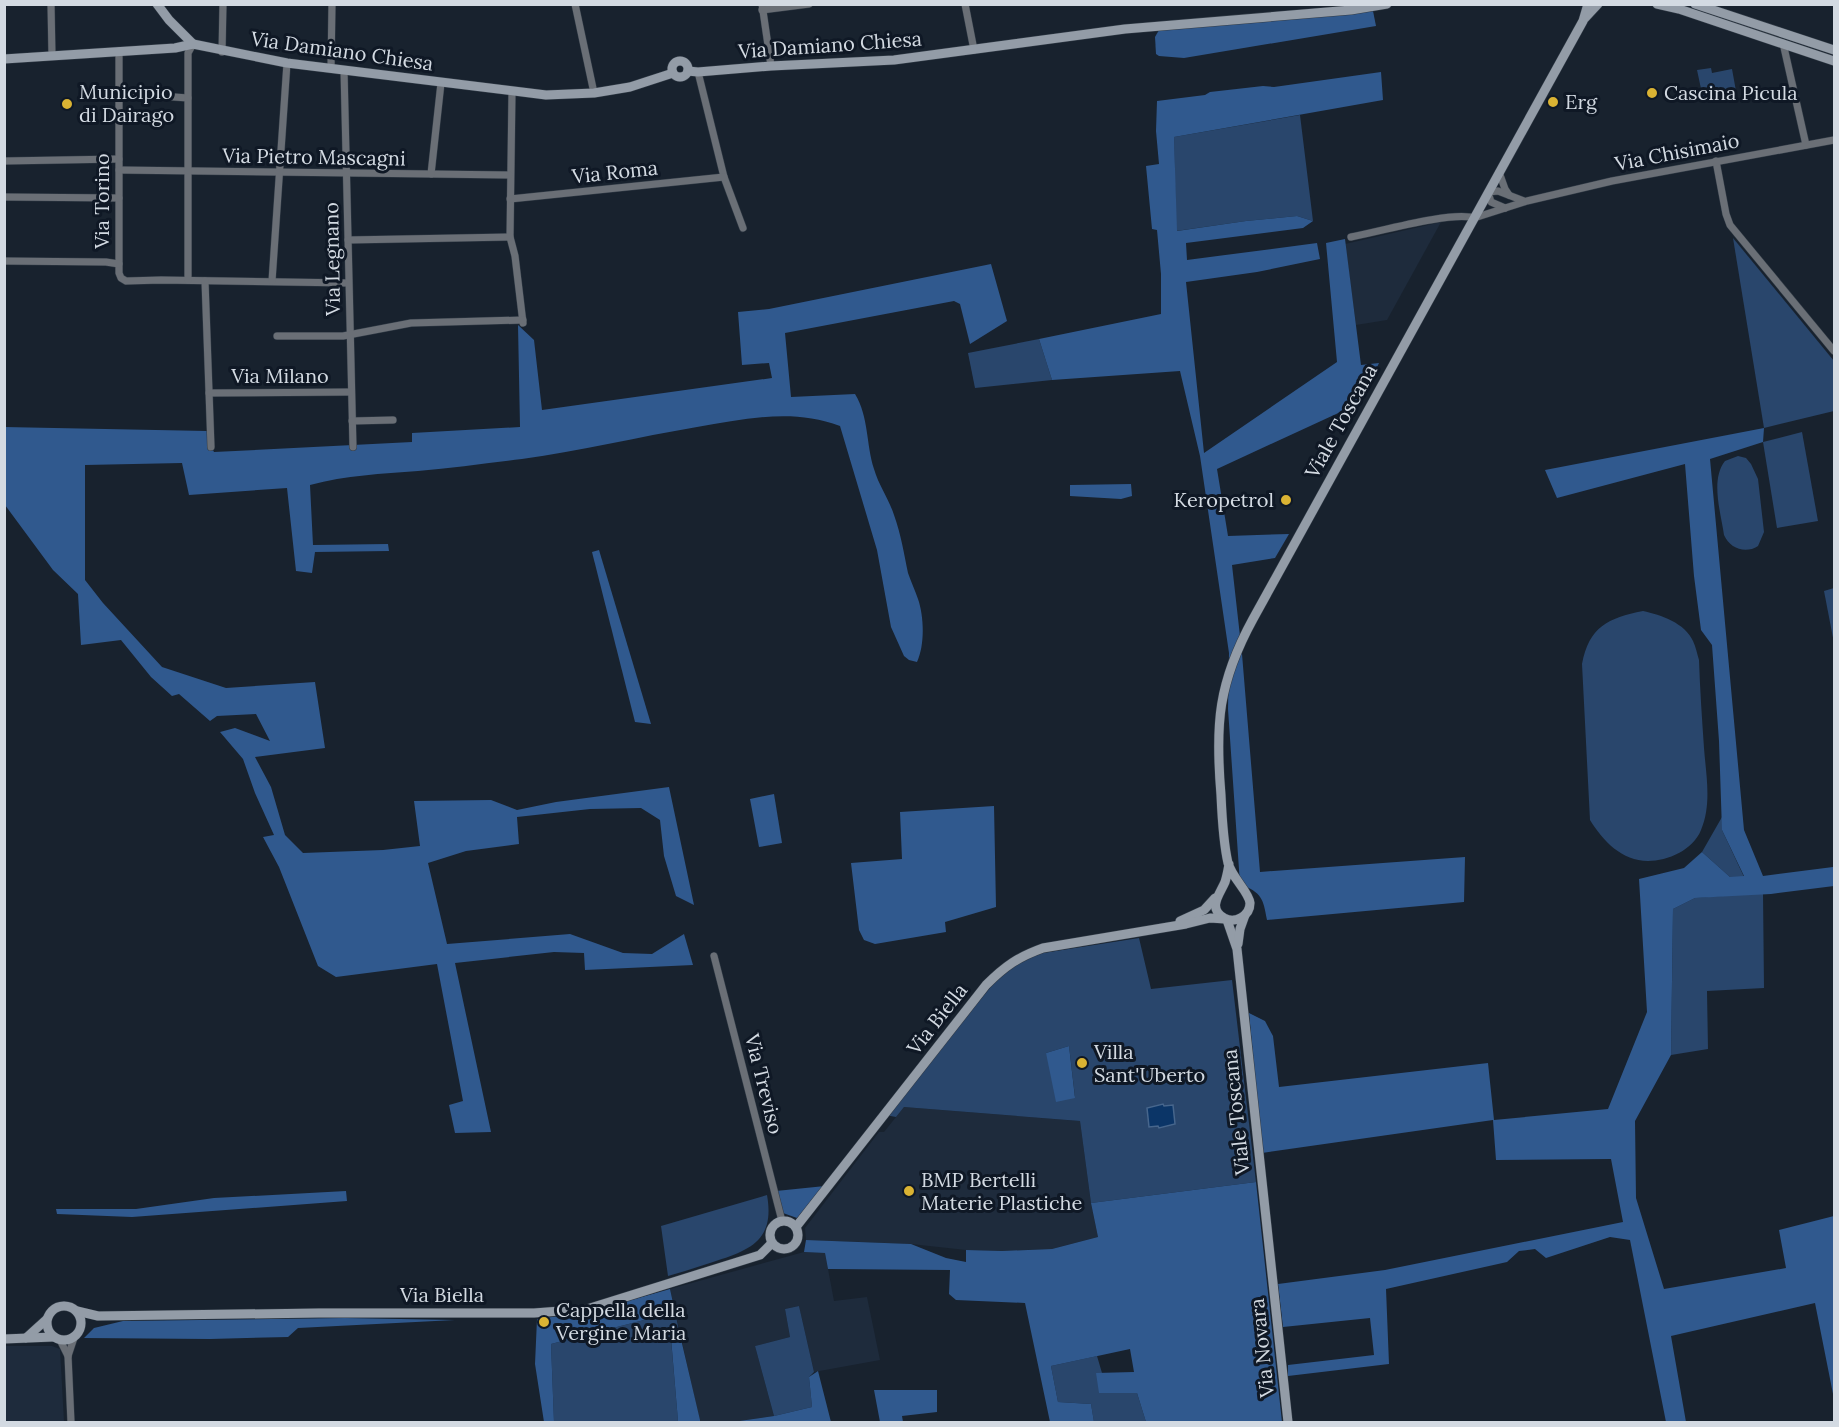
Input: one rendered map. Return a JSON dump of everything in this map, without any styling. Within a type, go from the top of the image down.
[{"type":"street","points":[[51,4],[52,56]]},
{"type":"street","points":[[157,4],[193,44],[188,53],[188,280],[348,283]]},
{"type":"street","points":[[222,52],[223,4]]},
{"type":"street","points":[[331,68],[332,4]]},
{"type":"street","points":[[575,4],[594,93]]},
{"type":"street","points":[[771,66],[762,7],[810,4]]},
{"type":"street","points":[[965,4],[974,50]]},
{"type":"street","name":"Via Damiano Chiesa","points":[[693,72],[894,60],[1125,29],[1336,11],[1387,4]]},
{"type":"street","points":[[1578,4],[1584,18]]},
{"type":"street","name":"Viale Toscana","points":[[1272,1271],[1238,949],[1240,929],[1250,901],[1229,864],[1222,818],[1217,742],[1221,699],[1233,661],[1253,619],[1584,18],[1588,4]]},
{"type":"street","name":"Viale Toscana","points":[[1584,18],[1598,4]]},
{"type":"street","points":[[1657,4],[1834,61]]},
{"type":"street","points":[[1702,6],[1834,50]]},
{"type":"street","name":"Via Damiano Chiesa","points":[[4,59],[175,48],[193,44],[222,52],[287,63],[546,95],[594,93],[630,87],[673,73]]},
{"type":"street","points":[[1783,44],[1806,145]]},
{"type":"street","name":"Via Torino","points":[[119,51],[118,170],[121,278],[126,281],[188,280]]},
{"type":"street","points":[[693,72],[680,77],[673,73],[672,65],[679,60],[686,62],[693,72],[724,177],[743,228]]},
{"type":"street","points":[[272,281],[287,63]]},
{"type":"street","name":"Via Legnano","points":[[344,70],[353,447]]},
{"type":"street","points":[[431,174],[441,83]]},
{"type":"street","points":[[277,336],[343,336],[411,323],[523,321],[515,256],[510,237],[509,175],[512,92]]},
{"type":"street","points":[[119,93],[188,98]]},
{"type":"street","name":"Via Chisimaio","points":[[1351,237],[1449,217],[1474,218],[1527,201],[1612,181],[1834,140]]},
{"type":"street","points":[[4,161],[119,159]]},
{"type":"street","points":[[1716,161],[1730,225],[1834,351]]},
{"type":"street","name":"Via Pietro Mascagni","points":[[118,170],[280,174],[509,175]]},
{"type":"street","points":[[1499,172],[1505,189],[1511,197]]},
{"type":"street","name":"Via Roma","points":[[510,200],[724,177]]},
{"type":"street","name":"Via Chisimaio","points":[[1488,192],[1498,191],[1527,201]]},
{"type":"street","points":[[1488,192],[1491,202],[1505,208]]},
{"type":"street","points":[[4,197],[119,198]]},
{"type":"street","points":[[348,240],[510,237]]},
{"type":"street","points":[[4,261],[119,264]]},
{"type":"street","points":[[205,281],[211,447]]},
{"type":"street","name":"Via Milano","points":[[209,393],[351,392]]},
{"type":"street","points":[[352,421],[393,420]]},
{"type":"street","name":"Viale Toscana","points":[[1229,864],[1215,902],[1217,911],[1226,919],[1238,949]]},
{"type":"street","points":[[1219,893],[1231,886],[1242,888]]},
{"type":"street","name":"Via Biella","points":[[1167,927],[1204,910],[1219,893]]},
{"type":"street","points":[[1226,919],[1238,920],[1245,915]]},
{"type":"street","name":"Via Biella","points":[[796,1227],[986,985],[1003,968],[1020,956],[1042,948],[1210,918],[1226,919]]},
{"type":"street","name":"Via Treviso","points":[[714,956],[782,1221]]},
{"type":"street","points":[[782,1221],[790,1222],[796,1227],[798,1239],[793,1246],[785,1249],[772,1243],[771,1229],[774,1225],[782,1221]]},
{"type":"street","name":"Via Biella","points":[[77,1311],[98,1316],[534,1313],[588,1309],[760,1255],[772,1243]]},
{"type":"street","name":"Via Novara","points":[[1272,1271],[1288,1422]]},
{"type":"street","points":[[26,1338],[58,1307],[68,1306],[77,1311],[81,1326],[68,1356],[71,1422]]},
{"type":"street","name":"Via Biella","points":[[81,1326],[98,1316]]},
{"type":"street","points":[[47,1319],[48,1329],[57,1338],[68,1356]]},
{"type":"street","points":[[4,1340],[74,1338]]},
{"type":"shaded area","points":[[1373,11],[1376,26],[1184,58],[1156,54],[1155,37],[1159,30]]},
{"type":"shaded area","points":[[1711,68],[1712,73],[1732,69],[1736,91],[1703,98],[1697,70]]},
{"type":"shaded area","points":[[1381,72],[1383,100],[1174,137],[1177,231],[1297,216],[1313,221],[1303,228],[1186,243],[1187,260],[1317,243],[1320,259],[1257,272],[1186,282],[1204,453],[1337,362],[1326,243],[1345,239],[1361,365],[1379,363],[1360,403],[1217,469],[1228,536],[1289,534],[1275,558],[1232,565],[1242,654],[1260,872],[1465,857],[1464,902],[1267,920],[1260,897],[1253,890],[1240,884],[1228,709],[1229,653],[1200,456],[1180,371],[1052,380],[1039,339],[1161,314],[1161,274],[1157,230],[1152,229],[1146,166],[1159,164],[1156,131],[1157,101],[1205,95],[1210,92],[1263,86],[1274,87]]},
{"type":"shaded area","points":[[1300,115],[1313,221],[1297,216],[1176,231],[1174,137]]},
{"type":"shaded area","points":[[1441,222],[1387,320],[1356,325],[1345,244]]},
{"type":"shaded area","points":[[1733,238],[1834,361],[1834,411],[1764,428]]},
{"type":"shaded area","points":[[991,264],[1007,321],[970,344],[960,304],[954,301],[785,333],[791,397],[855,394],[860,403],[874,469],[892,509],[908,573],[920,606],[922,639],[917,662],[904,656],[891,627],[877,550],[840,426],[822,421],[787,416],[751,418],[544,456],[350,477],[310,485],[313,545],[388,544],[389,551],[315,552],[312,573],[296,571],[287,488],[189,495],[182,463],[85,465],[85,580],[162,667],[226,688],[315,682],[325,748],[255,757],[271,787],[285,835],[303,853],[420,846],[414,801],[491,800],[517,810],[556,802],[669,787],[694,905],[676,896],[664,856],[660,820],[641,808],[590,809],[517,817],[519,844],[466,851],[428,863],[447,944],[570,934],[623,953],[652,954],[684,934],[693,965],[585,970],[584,953],[554,952],[455,963],[491,1132],[455,1133],[449,1105],[463,1101],[437,964],[336,977],[318,966],[279,867],[263,837],[274,835],[243,759],[220,732],[235,728],[270,741],[256,714],[217,716],[210,721],[179,694],[172,696],[151,677],[121,640],[81,645],[78,594],[53,570],[5,505],[4,427],[207,431],[207,438],[214,452],[412,442],[412,433],[520,427],[518,325],[534,340],[542,410],[772,378],[769,363],[742,365],[738,312],[769,309]]},
{"type":"shaded area","points":[[1039,339],[1052,380],[975,388],[968,353]]},
{"type":"shaded area","points":[[1764,428],[1763,442],[1710,459],[1744,830],[1763,876],[1833,867],[1834,859],[1834,886],[1771,894],[1695,898],[1673,909],[1671,1055],[1635,1121],[1636,1198],[1664,1289],[1786,1268],[1779,1230],[1834,1216],[1834,1399],[1815,1303],[1671,1336],[1686,1422],[1666,1422],[1630,1240],[1610,1237],[1546,1258],[1535,1249],[1519,1251],[1507,1262],[1386,1289],[1389,1364],[1288,1376],[1288,1365],[1374,1355],[1370,1318],[1283,1327],[1278,1284],[1385,1270],[1623,1222],[1611,1159],[1496,1160],[1493,1120],[1262,1153],[1249,1013],[1265,1021],[1273,1036],[1279,1087],[1488,1063],[1494,1120],[1608,1109],[1647,1012],[1639,879],[1684,868],[1702,852],[1730,877],[1744,876],[1722,830],[1719,741],[1712,645],[1701,630],[1685,464],[1557,498],[1545,470]]},
{"type":"shaded area","points":[[1802,432],[1818,521],[1777,528],[1763,442]]},
{"type":"shaded area","points":[[1738,456],[1746,458],[1758,479],[1764,532],[1758,546],[1748,550],[1734,547],[1724,535],[1718,497],[1718,477],[1721,469],[1725,461]]},
{"type":"shaded area","points":[[1131,484],[1132,496],[1121,499],[1070,496],[1070,485]]},
{"type":"shaded area","points":[[599,550],[651,724],[635,722],[592,552]]},
{"type":"shaded area","points":[[1834,588],[1834,643],[1824,591]]},
{"type":"shaded area","points":[[1643,611],[1665,618],[1684,629],[1695,646],[1699,660],[1707,789],[1704,820],[1697,837],[1679,853],[1664,859],[1648,861],[1622,854],[1607,842],[1590,820],[1582,664],[1590,641],[1602,626],[1620,617]]},
{"type":"shaded area","points":[[774,794],[782,843],[759,847],[750,799]]},
{"type":"shaded area","points":[[994,806],[996,907],[945,922],[946,932],[875,944],[864,940],[859,930],[851,863],[902,859],[900,812]]},
{"type":"shaded area","points":[[1722,817],[1722,830],[1744,877],[1730,877],[1702,852]]},
{"type":"shaded area","points":[[1763,893],[1764,988],[1707,991],[1708,1049],[1671,1055],[1673,909],[1695,898]]},
{"type":"shaded area","points":[[1139,938],[1151,989],[1232,980],[1256,1182],[1091,1203],[1080,1121],[904,1107],[896,1117],[885,1115],[1004,971],[1024,959],[1043,953]],"holes":[[[1069,1046],[1075,1097],[1046,1053]]]},
{"type":"shaded area","points":[[1069,1046],[1075,1098],[1056,1102],[1046,1053]]},
{"type":"shaded area","points":[[1163,1104],[1164,1106],[1173,1105],[1175,1124],[1159,1128],[1158,1126],[1149,1127],[1147,1108]]},
{"type":"shaded area","points":[[904,1107],[1080,1121],[1098,1237],[1052,1249],[1002,1251],[911,1244],[806,1240],[805,1228],[879,1132],[884,1132]]},
{"type":"shaded area","points":[[1256,1182],[1282,1422],[1146,1422],[1137,1393],[1099,1393],[1096,1373],[1134,1372],[1130,1349],[1051,1366],[1058,1402],[1091,1404],[1094,1422],[1050,1422],[1025,1303],[956,1300],[949,1294],[950,1270],[828,1269],[825,1253],[804,1252],[806,1240],[911,1244],[946,1258],[966,1262],[966,1250],[1052,1249],[1098,1237],[1091,1203]]},
{"type":"shaded area","points":[[825,1186],[797,1218],[783,1213],[776,1191]]},
{"type":"shaded area","points":[[346,1191],[347,1201],[132,1217],[57,1214],[56,1209],[136,1209],[214,1198]]},
{"type":"shaded area","points":[[767,1195],[769,1210],[767,1223],[757,1241],[727,1258],[668,1276],[661,1226]]},
{"type":"shaded area","points":[[804,1252],[825,1253],[834,1301],[867,1297],[880,1360],[814,1372],[799,1306],[785,1309],[790,1337],[755,1346],[774,1416],[732,1422],[700,1422],[670,1289]]},
{"type":"shaded area","points":[[670,1289],[675,1312],[551,1344],[554,1422],[544,1422],[535,1364],[537,1319],[589,1312]]},
{"type":"shaded area","points":[[799,1306],[814,1372],[809,1377],[812,1407],[774,1416],[755,1346],[790,1337],[785,1309]]},
{"type":"shaded area","points":[[675,1312],[680,1335],[671,1339],[678,1421],[554,1422],[551,1344]]},
{"type":"shaded area","points":[[345,1318],[455,1320],[298,1328],[288,1337],[84,1338],[94,1328],[123,1321]]},
{"type":"shaded area","points":[[680,1335],[700,1422],[672,1422],[678,1421],[671,1338]]},
{"type":"shaded area","points":[[5,1346],[52,1346],[60,1349],[64,1422],[5,1422]]},
{"type":"shaded area","points":[[1097,1356],[1102,1373],[1096,1373],[1137,1393],[1146,1422],[1094,1422],[1091,1404],[1058,1402],[1051,1366]]},
{"type":"shaded area","points":[[818,1371],[831,1422],[732,1422],[774,1416],[812,1407],[809,1377]]},
{"type":"shaded area","points":[[874,1390],[937,1390],[937,1412],[902,1416],[903,1422],[880,1422]]},
{"type":"place","name":"Cascina Picula","points":[[1652,93]]},
{"type":"place","name":"Erg","points":[[1553,102]]},
{"type":"place","name":"Municipio di Dairago","points":[[67,104]]},
{"type":"place","name":"Keropetrol","points":[[1286,500]]},
{"type":"place","name":"Villa Sant'Uberto","points":[[1082,1063]]},
{"type":"place","name":"BMP Bertelli Materie Plastiche","points":[[909,1191]]},
{"type":"place","name":"Cappella della Vergine Maria","points":[[544,1322]]}]
